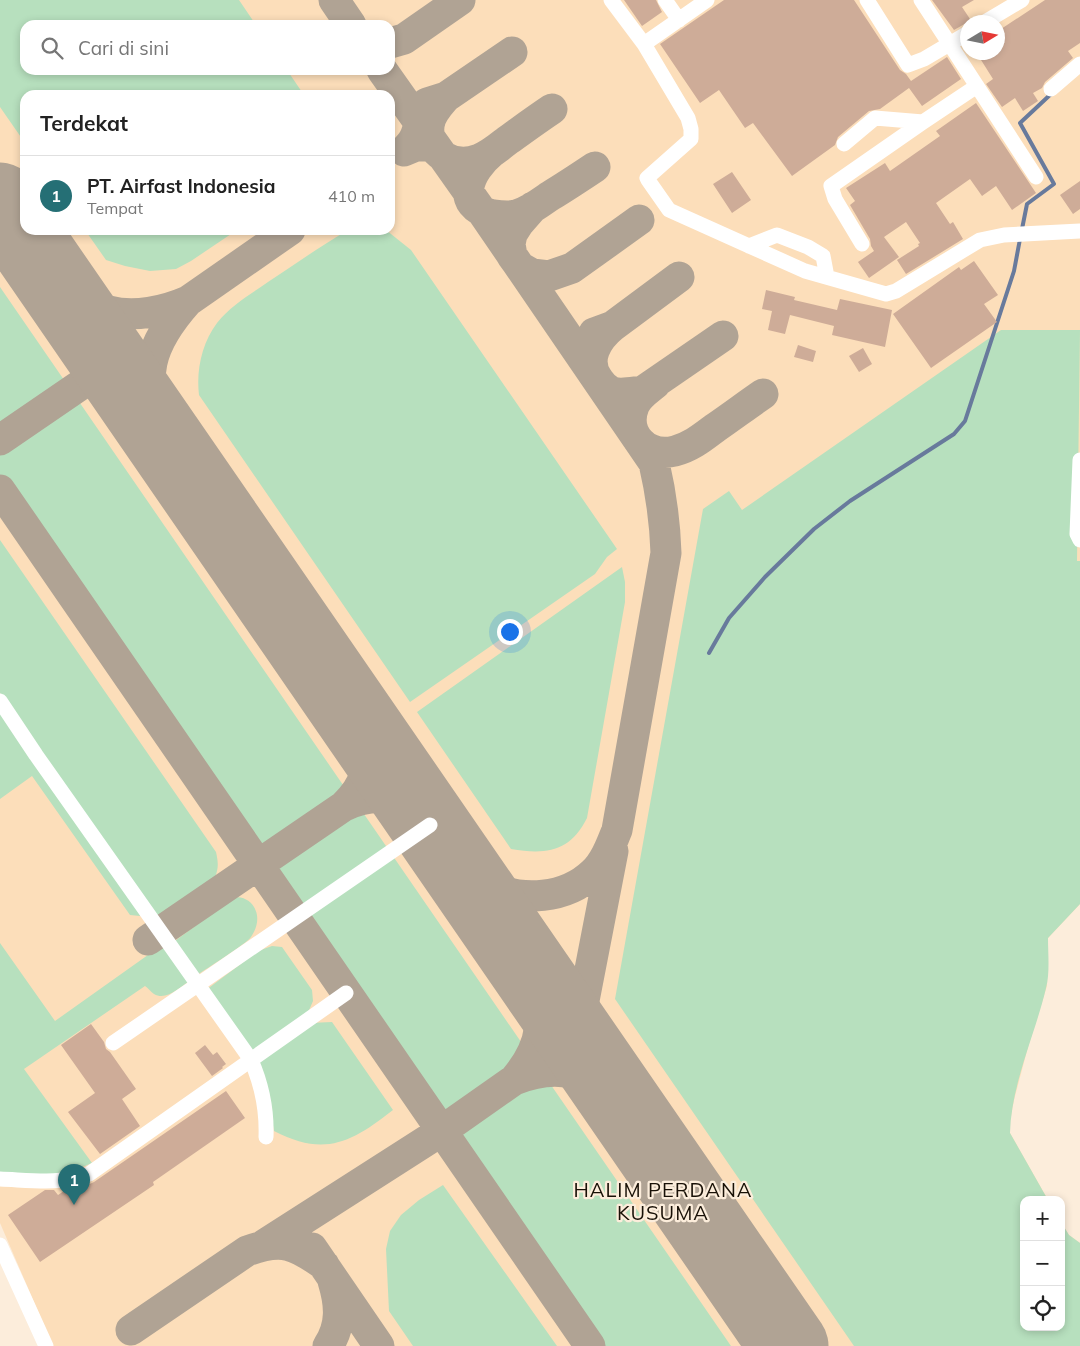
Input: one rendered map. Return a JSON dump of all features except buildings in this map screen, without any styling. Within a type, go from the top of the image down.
[{"type":"lane","points":[[611,0],[644,44],[688,118],[691,138],[647,178],[669,210],[805,271],[886,294],[896,291],[980,240],[1004,235],[1080,231]]},
{"type":"lane","points":[[665,0],[679,20]]},
{"type":"lane","points":[[644,44],[707,0]]},
{"type":"lane","points":[[867,0],[908,65],[924,59],[960,38]]},
{"type":"lane","points":[[921,0],[1036,177]]},
{"type":"lane","points":[[997,15],[1022,0]]},
{"type":"lane","points":[[1051,89],[1080,64]]},
{"type":"lane","points":[[862,244],[834,199],[831,186],[978,86]]},
{"type":"lane","points":[[844,144],[876,118],[923,122]]},
{"type":"lane","points":[[749,246],[777,235],[808,247],[823,256],[827,277]]},
{"type":"lane","points":[[1080,460],[1077,534],[1080,540]]},
{"type":"lane","points":[[0,701],[251,1060],[263,1096],[267,1121],[266,1137]]},
{"type":"lane","points":[[113,1043],[430,825]]},
{"type":"lane","points":[[0,1179],[54,1181],[79,1178],[89,1174],[346,993]]},
{"type":"lane","points":[[0,1245],[46,1346]]},
{"type":"shaded area","points":[[0,0],[1080,0],[1080,904],[1048,938],[1047,986],[1014,1100],[1010,1133],[1046,1196],[1020,1196],[1020,1331],[1065,1331],[1065,1228],[1069,1235],[1080,1243],[1080,1346],[53,1346],[0,1223]]},
{"type":"green space","points":[[0,0],[239,0],[253,20],[20,20],[20,75],[290,75],[301,90],[20,90],[20,136],[0,107]]},
{"type":"green space","points":[[88,235],[230,235],[176,269],[150,271],[106,260]]},
{"type":"green space","points":[[340,235],[392,235],[411,250],[617,549],[607,557],[595,574],[410,702],[199,395],[198,376],[201,357],[207,339],[217,323],[235,305]]},
{"type":"green space","points":[[0,287],[352,798],[345,805],[355,801],[530,1055],[528,1064],[515,1080],[542,1072],[731,1346],[590,1346],[440,1132],[259,865],[0,490]]},
{"type":"green space","points":[[1001,330],[1080,330],[1077,561],[1080,561],[1080,904],[1048,938],[1047,982],[1014,1097],[1010,1133],[1046,1196],[1020,1196],[1020,1331],[1065,1331],[1065,1228],[1069,1235],[1080,1243],[1080,1346],[854,1346],[615,999],[703,509],[729,491],[742,510]]},
{"type":"green space","points":[[0,540],[216,852],[218,864],[215,877],[155,918],[0,693]]},
{"type":"green space","points":[[622,567],[625,582],[625,602],[587,818],[573,838],[556,849],[524,851],[511,849],[417,712]]},
{"type":"green space","points":[[0,709],[140,912],[140,916],[130,915],[32,776],[0,799]]},
{"type":"green space","points":[[235,897],[246,899],[256,911],[257,919],[253,934],[241,945],[196,976],[172,943]]},
{"type":"green space","points":[[0,943],[55,1021],[162,945],[188,982],[172,993],[163,996],[154,994],[145,986],[24,1069],[92,1163],[73,1171],[52,1175],[0,1174]]},
{"type":"green space","points":[[272,946],[282,947],[312,990],[313,1001],[307,1015],[253,1054],[206,990],[258,951]]},
{"type":"green space","points":[[332,1022],[393,1110],[364,1131],[336,1143],[308,1143],[292,1139],[274,1131],[268,1097],[257,1062],[310,1023]]},
{"type":"green space","points":[[443,1185],[557,1346],[413,1346],[389,1311],[386,1249],[390,1231],[401,1215],[419,1200]]},
{"type":"waterway","points":[[1022,229],[1027,204],[1054,184],[1020,123],[1051,94]]},
{"type":"waterway","points":[[709,653],[729,618],[765,577],[814,529],[850,501],[954,434],[965,421],[1014,271],[1020,239]]},
{"type":"taxiway","points":[[334,0],[348,20]]},
{"type":"taxiway","points":[[395,42],[404,39],[460,0]]},
{"type":"taxiway","points":[[427,103],[446,97],[512,52]]},
{"type":"taxiway","points":[[386,75],[483,213],[654,463],[661,496],[665,530],[666,553],[617,830],[601,864],[582,882],[570,888],[557,893],[529,896],[502,891],[489,886],[472,874],[446,849]]},
{"type":"taxiway","points":[[446,97],[431,118],[429,136],[432,144],[444,157],[461,162],[470,162],[494,151],[552,109]]},
{"type":"taxiway","points":[[419,122],[414,138],[404,151],[416,146],[435,145]]},
{"type":"taxiway","points":[[492,152],[477,169],[472,178],[469,196],[473,204],[493,215],[511,216],[525,212],[595,167]]},
{"type":"taxiway","points":[[533,207],[512,234],[510,244],[512,256],[520,267],[532,274],[549,276],[572,268],[639,220]]},
{"type":"taxiway","points":[[188,301],[283,235]]},
{"type":"taxiway","points":[[48,272],[84,300],[109,311],[139,314],[169,308],[188,301],[164,333],[156,348],[152,363],[151,395],[160,434]]},
{"type":"taxiway","points":[[594,333],[613,326],[679,277]]},
{"type":"taxiway","points":[[613,326],[602,337],[594,350],[592,365],[602,385],[612,392],[619,393],[643,391],[723,336]]},
{"type":"taxiway","points":[[0,440],[111,364]]},
{"type":"taxiway","points":[[655,384],[636,402],[631,416],[632,426],[640,442],[655,451],[665,452],[675,451],[692,444],[763,394]]},
{"type":"taxiway","points":[[0,490],[590,1346]]},
{"type":"taxiway","points":[[366,732],[368,754],[366,773],[358,790],[344,806],[366,799],[386,798],[406,804],[425,818]]},
{"type":"taxiway","points":[[148,940],[344,806]]},
{"type":"taxiway","points":[[591,1059],[581,1016],[613,851]]},
{"type":"taxiway","points":[[531,972],[539,1002],[540,1016],[537,1042],[532,1054],[514,1080],[545,1072],[559,1071],[572,1073],[597,1085],[623,1105]]},
{"type":"taxiway","points":[[265,1244],[440,1132],[514,1080]]},
{"type":"taxiway","points":[[131,1330],[247,1251],[270,1245],[288,1245],[305,1252],[324,1265]]},
{"type":"taxiway","points":[[312,1248],[379,1346]]},
{"type":"taxiway","points":[[328,1346],[333,1338],[338,1322],[338,1306],[333,1281]]},
{"type":"runway","points":[[0,202],[20,231]]},
{"type":"runway","points":[[23,235],[789,1346]]},
{"type":"place","name":"PT. Airfast Indonesia","points":[[74,1205]]},
{"type":"district","name":"HALIM PERDANA KUSUMA","points":[[663,1202]]}]
